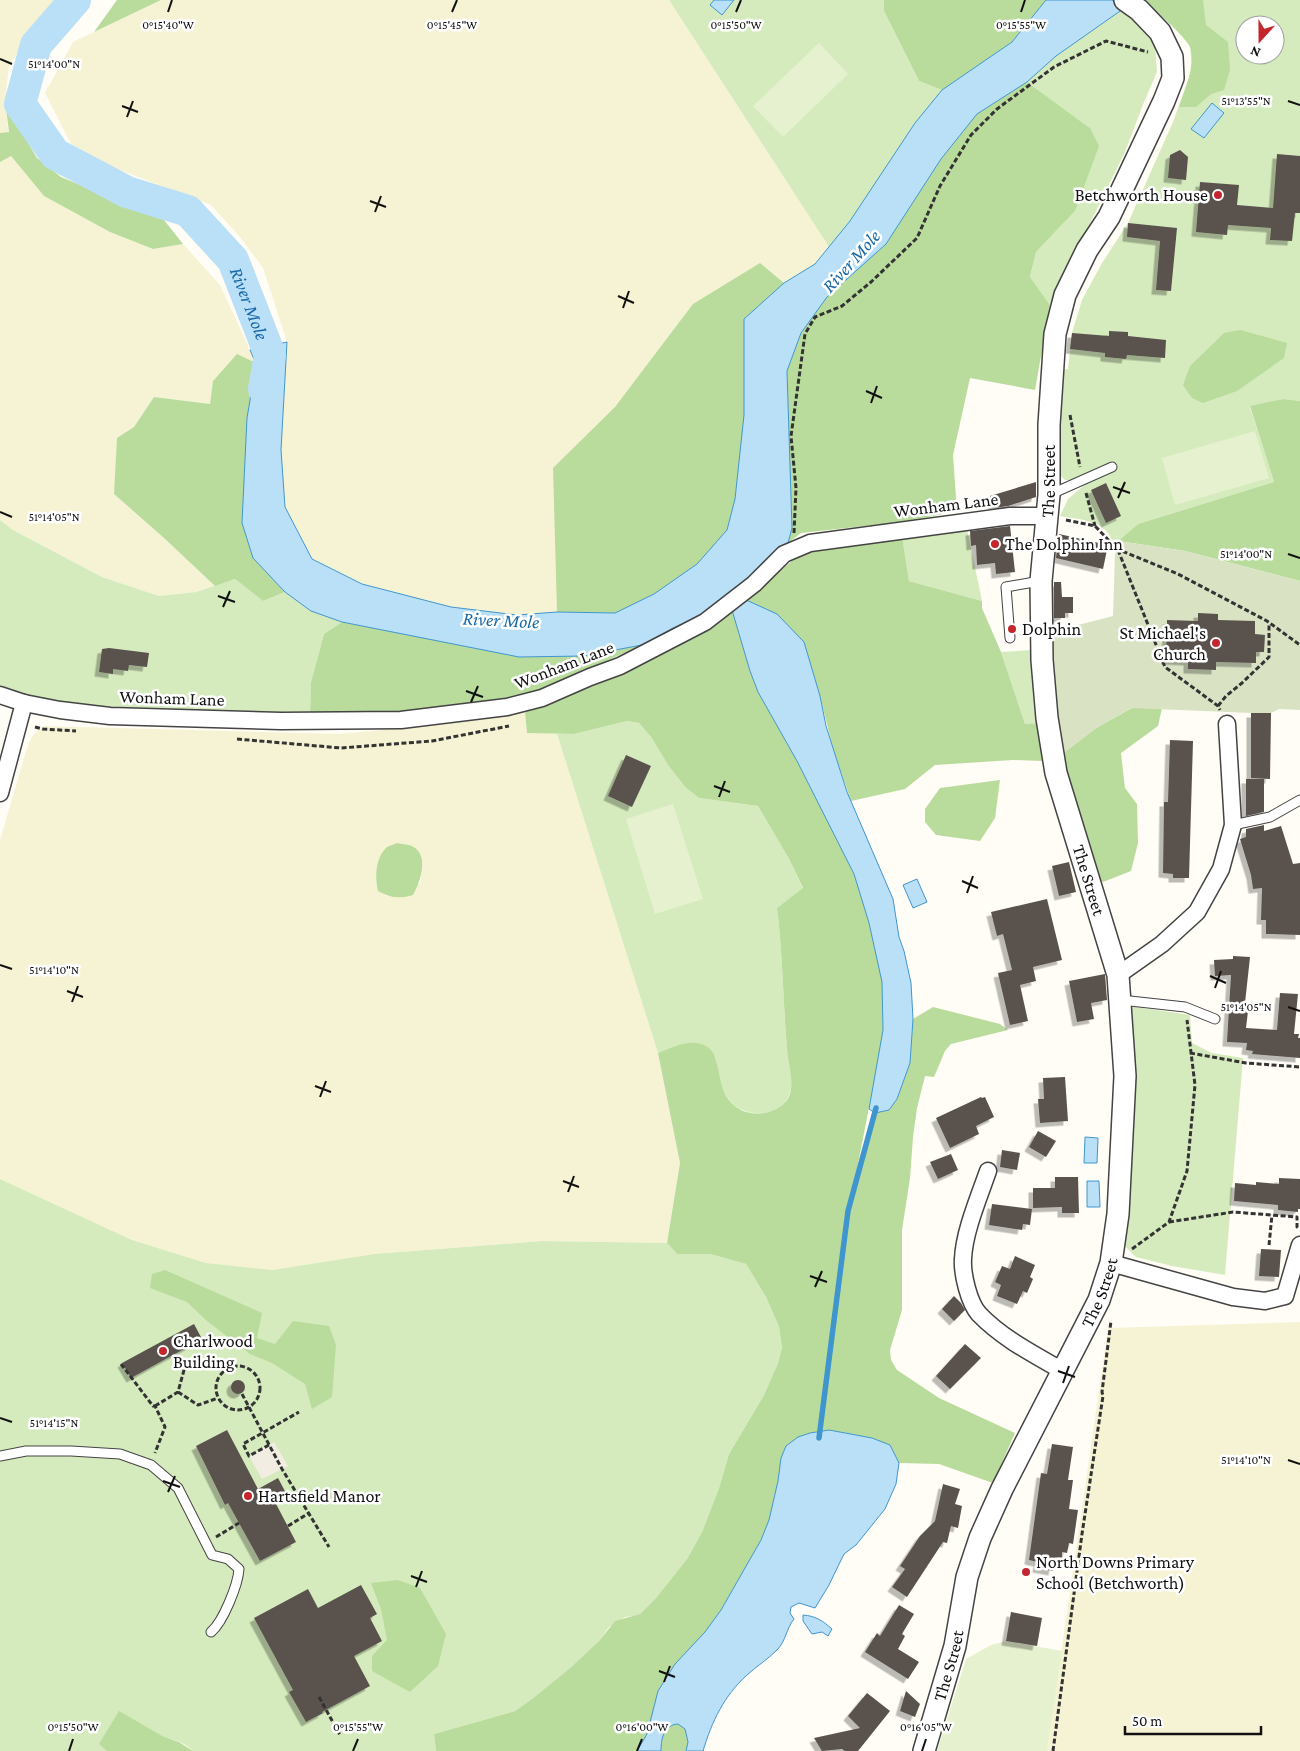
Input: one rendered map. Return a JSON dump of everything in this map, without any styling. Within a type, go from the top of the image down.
[{"type":"street","name":"The Street","points":[[924,1751],[955,1646],[967,1577],[980,1538],[1061,1370],[1099,1300],[1111,1263],[1118,1214],[1125,1076],[1118,975],[1056,773],[1047,718],[1042,660],[1040,581],[1048,505],[1049,425],[1056,334],[1065,296],[1087,250],[1109,217],[1173,78],[1172,59],[1160,32],[1132,5]]},
{"type":"street","name":"Wonham Lane","points":[[0,695],[24,703],[60,710],[110,716],[281,722],[401,720],[507,707],[542,698],[590,676],[620,666],[705,622],[754,584],[784,554],[810,543],[1010,516],[1048,505]]},
{"type":"street","points":[[0,793],[24,703]]},
{"type":"street","points":[[1118,975],[1162,944],[1197,912],[1221,869],[1233,825],[1227,724]]},
{"type":"street","points":[[988,1171],[970,1222],[963,1260],[968,1293],[978,1312],[1002,1334],[1061,1370]]},
{"type":"street","points":[[1111,1263],[1233,1298],[1265,1301],[1285,1296],[1300,1245]]},
{"type":"lane","points":[[1048,505],[1082,480],[1112,468]]},
{"type":"lane","points":[[1010,638],[1006,587],[1040,581]]},
{"type":"lane","points":[[1233,825],[1270,817],[1300,800]]},
{"type":"lane","points":[[1120,1000],[1185,1008],[1215,1019]]},
{"type":"lane","points":[[0,1456],[26,1451],[71,1451],[120,1454],[151,1465],[178,1488],[212,1555],[228,1559],[239,1569],[235,1587],[217,1626],[211,1632]]},
{"type":"path","points":[[793,541],[796,488],[791,436],[805,334],[815,317],[842,306],[871,282],[917,238],[940,186],[971,135],[997,109],[1054,67],[1106,41],[1172,59]]},
{"type":"path","points":[[1070,413],[1082,480],[1095,526]]},
{"type":"path","points":[[1048,505],[1095,526],[1117,549],[1165,667],[1218,706],[1227,724]]},
{"type":"path","points":[[1117,549],[1178,574],[1269,623],[1300,645]]},
{"type":"path","points":[[1218,706],[1226,696],[1269,657],[1269,623]]},
{"type":"path","points":[[1169,1222],[1187,1171],[1195,1086],[1185,1008]]},
{"type":"path","points":[[1190,1053],[1246,1063],[1300,1067]]},
{"type":"path","points":[[1111,1263],[1169,1222],[1233,1212],[1297,1216],[1297,1227],[1300,1230]]},
{"type":"path","points":[[1269,1246],[1272,1215]]},
{"type":"path","points":[[1053,1751],[1113,1314]]},
{"type":"path","points":[[155,1406],[178,1392],[184,1370],[178,1358]]},
{"type":"path","points":[[122,1364],[153,1406],[155,1406],[165,1427],[151,1465]]},
{"type":"path","points":[[241,1366],[249,1368],[256,1376],[260,1385],[259,1394],[256,1401],[249,1408],[242,1410],[230,1409],[218,1398],[215,1389],[216,1381],[226,1369],[241,1366]]},
{"type":"path","points":[[178,1392],[198,1405],[218,1398]]},
{"type":"path","points":[[242,1394],[269,1445],[329,1548]]},
{"type":"path","points":[[269,1445],[249,1456],[243,1444],[299,1412]]},
{"type":"path","points":[[288,1526],[309,1513]]},
{"type":"path","points":[[206,1543],[239,1523]]},
{"type":"path","points":[[319,1697],[340,1735]]},
{"type":"shaded area","points":[[0,0],[57,0],[32,29],[9,66],[5,101],[11,156],[44,196],[110,232],[153,249],[183,244],[220,285],[256,363],[237,355],[213,381],[210,404],[154,397],[134,427],[114,494],[215,586],[196,592],[159,596],[102,577],[13,530],[0,520]]},
{"type":"shaded area","points":[[161,0],[669,0],[829,247],[815,264],[784,283],[557,612],[517,615],[451,607],[362,584],[312,559],[285,507],[281,450],[287,342],[263,268],[240,237],[211,205],[112,167],[71,144],[45,93],[73,42]]},
{"type":"shaded area","points":[[525,712],[527,732],[557,734],[658,1053],[680,1163],[667,1243],[542,1241],[374,1254],[272,1270],[206,1263],[132,1240],[0,1179],[0,840],[27,748],[33,735],[44,726],[340,734],[453,723]],"holes":[[[420,853],[423,865],[420,883],[387,896],[378,891],[376,881]]]},
{"type":"shaded area","points":[[1300,1322],[1300,1751],[1047,1751],[1108,1328]]},
{"type":"shaded area","points":[[274,1442],[288,1466],[262,1479],[249,1456]]},
{"type":"green space","points":[[117,0],[161,0],[94,32]]},
{"type":"green space","points":[[669,0],[884,0],[884,11],[919,81],[942,90],[915,123],[850,221],[829,247]]},
{"type":"green space","points":[[884,0],[1046,0],[1012,42],[942,90],[919,81],[884,11]]},
{"type":"green space","points":[[1143,0],[1300,0],[1300,401],[1283,399],[1250,407],[1274,482],[1138,524],[1118,541],[1112,540],[1108,533],[1097,524],[1060,516],[1068,499],[1088,482],[1085,474],[1071,480],[1065,480],[1060,475],[1058,420],[1060,370],[1068,369],[1072,333],[1082,300],[1102,263],[1128,223],[1173,122],[1192,69],[1190,46],[1169,22]]},
{"type":"green space","points":[[1143,0],[1203,0],[1206,25],[1228,42],[1230,70],[1224,90],[1211,94],[1196,107],[1179,107],[1191,69],[1190,47],[1176,30]]},
{"type":"green space","points":[[1123,9],[1155,45],[1157,72],[1125,152],[1050,305],[1030,277],[1036,252],[1075,211],[1090,128],[1027,82],[1056,56]]},
{"type":"green space","points":[[819,43],[848,74],[783,137],[753,106]]},
{"type":"green space","points":[[1027,82],[1090,128],[1099,146],[1075,211],[1036,252],[1030,277],[1050,305],[1035,390],[970,378],[953,455],[957,511],[910,521],[801,533],[788,543],[792,528],[787,370],[801,333],[826,297],[886,244],[941,159],[977,114]]},
{"type":"green space","points":[[5,101],[11,102],[18,126],[37,158],[61,177],[164,220],[183,244],[153,249],[110,232],[44,196],[11,156],[0,162],[0,133],[9,132]]},
{"type":"green space","points":[[760,263],[784,283],[744,319],[744,415],[735,499],[727,530],[697,564],[654,594],[615,613],[557,612],[553,468],[615,407],[693,304]]},
{"type":"green space","points":[[1240,330],[1287,343],[1284,358],[1237,391],[1203,403],[1192,398],[1183,385],[1190,366],[1224,333]]},
{"type":"green space","points":[[237,354],[256,363],[247,418],[242,523],[253,558],[285,592],[263,601],[235,579],[215,586],[114,494],[117,438],[134,427],[154,397],[210,404],[213,381]]},
{"type":"green space","points":[[1283,399],[1300,401],[1300,581],[1185,551],[1118,541],[1138,524],[1274,482],[1250,406]]},
{"type":"green space","points":[[1255,431],[1269,478],[1175,505],[1162,458]]},
{"type":"green space","points":[[0,520],[13,530],[102,577],[159,596],[196,592],[235,579],[263,601],[285,592],[312,611],[342,622],[324,634],[311,682],[310,714],[121,711],[68,706],[0,690]]},
{"type":"green space","points":[[967,529],[982,601],[909,581],[902,536]]},
{"type":"green space","points":[[902,536],[909,581],[982,601],[982,608],[1001,652],[1025,724],[1038,723],[1043,761],[1013,760],[935,765],[905,789],[851,801],[833,749],[804,642],[744,599],[803,552]]},
{"type":"green space","points":[[1118,541],[1185,551],[1300,581],[1300,710],[1279,709],[1271,713],[1251,713],[1132,708],[1096,728],[1062,754],[1053,691],[1051,632],[1113,616],[1115,554]]},
{"type":"green space","points":[[732,610],[758,692],[797,761],[854,874],[869,923],[882,981],[883,1030],[851,1200],[875,1113],[889,1110],[897,1099],[910,1063],[913,1019],[933,1007],[1000,1024],[1008,1030],[951,1044],[945,1051],[934,1077],[925,1076],[917,1108],[910,1178],[902,1230],[902,1310],[890,1350],[891,1360],[897,1370],[939,1398],[1015,1433],[993,1483],[939,1464],[899,1463],[890,1445],[872,1438],[829,1430],[798,1437],[786,1446],[781,1458],[769,1520],[761,1540],[721,1610],[705,1632],[678,1724],[685,1729],[688,1742],[686,1751],[436,1751],[434,1734],[515,1711],[570,1668],[599,1641],[615,1621],[640,1614],[656,1598],[687,1559],[702,1532],[719,1488],[729,1454],[764,1395],[778,1363],[782,1348],[779,1327],[766,1297],[746,1264],[710,1254],[677,1254],[667,1243],[680,1163],[658,1053],[688,1043],[706,1046],[712,1051],[715,1058],[726,1095],[741,1110],[755,1113],[769,1112],[787,1100],[790,1094],[791,1077],[787,1049],[781,943],[777,908],[803,888],[789,859],[758,806],[699,798],[685,787],[668,765],[651,737],[639,723],[627,721],[574,734],[527,733],[525,712],[566,695]]},
{"type":"green space","points":[[342,622],[417,636],[583,656],[642,645],[526,697],[388,715],[310,714],[311,682],[324,634]]},
{"type":"green space","points":[[1033,650],[1038,723],[1025,724],[1001,652]]},
{"type":"green space","points":[[1132,708],[1162,708],[1158,726],[1121,753],[1125,788],[1137,804],[1138,843],[1131,871],[1103,882],[1096,877],[1062,754],[1096,728]]},
{"type":"green space","points":[[627,721],[639,723],[651,737],[668,765],[685,787],[699,798],[758,806],[789,859],[803,889],[777,908],[781,943],[787,1050],[792,1084],[785,1103],[771,1112],[753,1113],[737,1107],[727,1097],[722,1087],[716,1059],[687,1043],[658,1053],[557,734],[574,734]]},
{"type":"green space","points":[[1000,780],[995,818],[980,841],[936,835],[925,822],[925,809],[940,788]]},
{"type":"green space","points":[[673,804],[703,899],[655,914],[626,819]]},
{"type":"green space","points":[[397,843],[409,845],[416,849],[422,860],[421,875],[416,889],[413,895],[404,897],[387,895],[378,891],[377,886],[376,875],[382,852]]},
{"type":"green space","points":[[1129,1006],[1190,1015],[1192,1043],[1212,1053],[1243,1058],[1225,1275],[1172,1266],[1136,1257],[1123,1244]]},
{"type":"green space","points":[[0,1179],[132,1240],[206,1263],[272,1270],[374,1254],[542,1241],[667,1243],[677,1254],[710,1254],[746,1264],[766,1297],[779,1327],[782,1348],[778,1363],[764,1395],[729,1454],[719,1488],[702,1532],[687,1559],[656,1598],[640,1614],[625,1617],[609,1627],[599,1641],[570,1668],[515,1711],[434,1734],[436,1751],[193,1751],[184,1744],[173,1740],[148,1738],[99,1743],[107,1751],[0,1751]]},
{"type":"green space","points":[[165,1270],[262,1313],[257,1338],[275,1344],[293,1321],[329,1326],[336,1345],[332,1397],[312,1409],[305,1384],[272,1363],[250,1354],[207,1321],[187,1302],[150,1288],[152,1274]]},
{"type":"green space","points":[[398,1580],[420,1588],[446,1634],[438,1666],[410,1692],[372,1671],[372,1656],[387,1640],[381,1609],[371,1583]]},
{"type":"green space","points":[[1006,1641],[1062,1651],[1047,1751],[937,1751],[966,1659],[991,1645]]},
{"type":"green space","points":[[119,1711],[193,1751],[107,1751],[99,1744]]},
{"type":"water","points":[[714,0],[734,0],[722,15],[710,5]]},
{"type":"water","points":[[1046,0],[1112,0],[1123,9],[1056,56],[1027,82],[977,114],[941,159],[886,244],[827,297],[801,333],[787,371],[792,528],[788,543],[760,569],[703,615],[673,628],[642,645],[583,656],[519,657],[342,622],[311,611],[285,592],[253,558],[242,523],[247,418],[256,364],[250,350],[287,342],[281,450],[285,507],[312,559],[362,584],[451,607],[517,615],[557,612],[615,613],[654,594],[697,564],[727,530],[735,499],[744,415],[744,319],[784,283],[815,264],[850,221],[915,123],[942,90],[1012,42]]},
{"type":"water","points":[[1212,103],[1224,113],[1204,138],[1191,129]]},
{"type":"water","points":[[744,599],[777,614],[804,642],[820,696],[826,726],[847,792],[893,899],[899,937],[911,983],[913,1019],[910,1063],[897,1099],[889,1110],[875,1113],[869,1109],[883,1030],[882,982],[869,923],[854,874],[797,761],[758,692],[732,610]]},
{"type":"water","points":[[917,879],[927,902],[913,908],[903,885]]},
{"type":"water","points":[[1085,1137],[1098,1138],[1097,1163],[1084,1163]]},
{"type":"water","points":[[1087,1181],[1099,1181],[1100,1207],[1087,1207]]},
{"type":"water","points":[[829,1430],[872,1438],[890,1445],[899,1463],[896,1484],[885,1509],[856,1545],[844,1554],[815,1608],[799,1603],[791,1607],[790,1613],[794,1619],[782,1643],[777,1650],[739,1683],[725,1700],[710,1729],[703,1751],[686,1751],[688,1742],[685,1729],[678,1724],[669,1727],[664,1733],[661,1751],[637,1751],[647,1734],[658,1691],[675,1664],[705,1632],[721,1610],[761,1540],[769,1520],[781,1458],[786,1446],[798,1437]]},
{"type":"water","points":[[803,1615],[816,1618],[829,1626],[832,1629],[828,1636],[822,1632],[812,1634],[803,1621]]},
{"type":"building","points":[[1180,150],[1188,157],[1186,180],[1168,178],[1170,155]]},
{"type":"building","name":"Betchworth House","points":[[1277,154],[1300,156],[1300,213],[1295,213],[1292,241],[1270,240],[1271,228],[1228,225],[1227,235],[1196,232],[1200,182],[1239,185],[1237,205],[1273,208]]},
{"type":"building","points":[[1128,223],[1177,228],[1171,291],[1156,290],[1160,241],[1127,237]]},
{"type":"building","points":[[1109,331],[1128,332],[1128,336],[1166,340],[1165,358],[1127,355],[1126,359],[1105,357],[1105,353],[1070,349],[1072,333],[1109,336]]},
{"type":"building","points":[[1036,482],[1036,497],[1008,506],[994,508],[990,496]]},
{"type":"building","points":[[1106,483],[1121,516],[1106,523],[1091,490]]},
{"type":"building","points":[[1010,526],[1015,572],[996,574],[995,563],[977,565],[976,545],[971,546],[970,531]]},
{"type":"building","points":[[1059,534],[1108,545],[1103,569],[1056,558]]},
{"type":"building","points":[[1054,582],[1061,582],[1062,597],[1073,597],[1073,613],[1065,613],[1065,618],[1054,618]]},
{"type":"building","name":"St Michael's Church","points":[[1198,613],[1218,614],[1218,620],[1255,621],[1255,634],[1265,635],[1264,652],[1256,652],[1256,663],[1216,662],[1216,670],[1188,669],[1188,661],[1166,660],[1167,620],[1198,621]]},
{"type":"building","points":[[109,648],[149,653],[147,667],[129,665],[128,671],[113,669],[113,674],[99,672],[102,649]]},
{"type":"building","points":[[1251,713],[1271,713],[1270,779],[1251,778]]},
{"type":"building","points":[[1170,740],[1193,741],[1189,878],[1173,878],[1173,874],[1163,873],[1164,802],[1168,802]]},
{"type":"building","points":[[626,755],[651,766],[632,807],[608,796]]},
{"type":"building","points":[[1246,779],[1264,779],[1264,812],[1246,816]]},
{"type":"building","points":[[1264,825],[1264,831],[1281,826],[1293,864],[1300,863],[1300,935],[1266,934],[1266,920],[1261,920],[1262,888],[1253,889],[1251,875],[1240,839],[1246,837],[1246,829]]},
{"type":"building","points":[[1069,862],[1076,892],[1059,896],[1052,866]]},
{"type":"building","points":[[1047,899],[1062,960],[1033,967],[1036,981],[1020,985],[1028,1021],[1010,1025],[998,973],[1012,970],[1003,934],[997,936],[991,912]]},
{"type":"building","points":[[1233,956],[1250,957],[1245,1003],[1249,1003],[1246,1028],[1277,1030],[1280,993],[1298,994],[1294,1034],[1299,1034],[1298,1038],[1300,1038],[1300,1058],[1252,1054],[1253,1051],[1246,1050],[1247,1043],[1227,1042],[1231,975],[1215,976],[1214,960],[1233,959]]},
{"type":"building","points":[[1105,974],[1107,1000],[1091,1003],[1094,1019],[1077,1022],[1069,981]]},
{"type":"building","points":[[1065,1077],[1068,1121],[1040,1123],[1038,1099],[1044,1099],[1043,1078]]},
{"type":"building","points":[[981,1097],[985,1097],[994,1117],[976,1126],[979,1134],[950,1148],[936,1118]]},
{"type":"building","points":[[1038,1131],[1056,1141],[1046,1157],[1029,1147]]},
{"type":"building","points":[[1002,1150],[1020,1153],[1017,1170],[1000,1167]]},
{"type":"building","points":[[951,1154],[958,1170],[938,1179],[930,1162]]},
{"type":"building","points":[[1055,1177],[1078,1177],[1079,1213],[1062,1213],[1062,1207],[1033,1208],[1033,1188],[1055,1188]]},
{"type":"building","points":[[1279,1178],[1300,1179],[1300,1209],[1298,1209],[1298,1212],[1278,1210],[1278,1205],[1234,1201],[1235,1183],[1256,1185],[1256,1182],[1279,1184]]},
{"type":"building","points":[[992,1204],[1032,1209],[1030,1225],[1023,1224],[1022,1230],[989,1225]]},
{"type":"building","points":[[1261,1249],[1281,1250],[1279,1277],[1259,1276]]},
{"type":"building","points":[[1015,1256],[1035,1265],[1030,1277],[1033,1279],[1027,1293],[1023,1291],[1017,1304],[997,1296],[1001,1285],[995,1282],[1002,1266],[1010,1269]]},
{"type":"building","points":[[954,1296],[965,1310],[954,1321],[942,1309]]},
{"type":"building","name":"Charlwood Building","points":[[194,1324],[202,1339],[131,1378],[122,1363]]},
{"type":"building","points":[[965,1344],[981,1358],[950,1389],[936,1376]]},
{"type":"building","points":[[235,1380],[241,1380],[245,1387],[241,1394],[235,1394],[231,1390],[231,1384]]},
{"type":"building","name":"Hartsfield Manor","points":[[227,1430],[258,1489],[278,1478],[287,1495],[275,1502],[296,1542],[260,1561],[228,1503],[225,1505],[196,1446]]},
{"type":"building","points":[[1052,1444],[1073,1447],[1068,1480],[1073,1480],[1069,1509],[1078,1510],[1073,1544],[1069,1543],[1067,1553],[1062,1552],[1062,1558],[1055,1557],[1053,1571],[1037,1568],[1038,1562],[1029,1560],[1041,1473],[1047,1474]]},
{"type":"building","points":[[943,1484],[960,1489],[955,1504],[962,1506],[958,1528],[951,1526],[947,1543],[943,1542],[907,1597],[892,1587],[905,1569],[900,1566],[920,1536],[935,1521]]},
{"type":"building","points":[[361,1585],[377,1614],[370,1618],[382,1641],[354,1656],[370,1686],[306,1722],[289,1692],[293,1690],[254,1618],[308,1589],[318,1608]]},
{"type":"building","points":[[899,1605],[914,1614],[902,1634],[905,1636],[898,1649],[919,1662],[908,1679],[865,1652],[877,1633],[880,1636]]},
{"type":"building","points":[[1011,1612],[1042,1618],[1037,1646],[1006,1641]]},
{"type":"building","points":[[906,1691],[920,1704],[915,1717],[900,1711]]},
{"type":"building","points":[[867,1693],[890,1711],[858,1751],[845,1751],[842,1749],[822,1751],[814,1738],[860,1728],[848,1716]]},
{"type":"waterway","name":"River Mole","points":[[75,0],[36,45],[20,104],[55,154],[127,192],[188,211],[233,260],[270,355],[264,389]]},
{"type":"waterway","points":[[819,1438],[848,1211],[876,1108]]},
{"type":"place","name":"Betchworth House","points":[[1218,195]]},
{"type":"place","name":"The Dolphin Inn","points":[[995,544]]},
{"type":"place","name":"Dolphin","points":[[1012,629]]},
{"type":"place","name":"St Michael's Church","points":[[1216,643]]},
{"type":"place","name":"Charlwood Building","points":[[163,1351]]},
{"type":"place","name":"Hartsfield Manor","points":[[248,1496]]},
{"type":"place","name":"North Downs Primary School (Betchworth)","points":[[1026,1572]]}]
